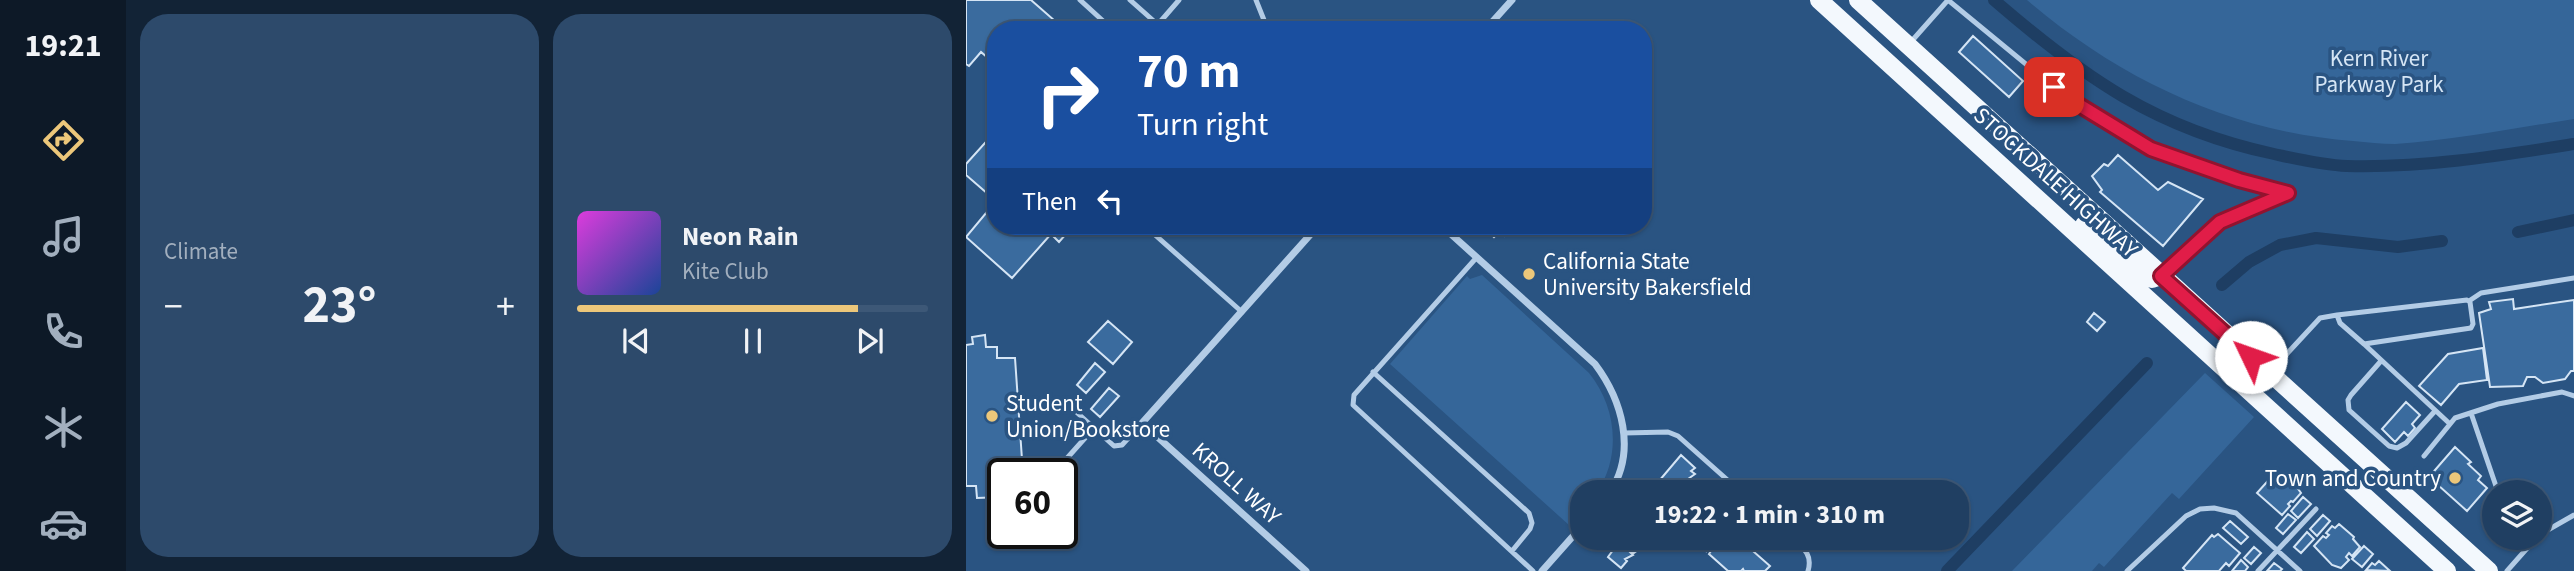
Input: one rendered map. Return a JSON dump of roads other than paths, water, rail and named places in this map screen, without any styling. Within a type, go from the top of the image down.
[{"type":"main road","name":"STOCKDALE HIGHWAY","points":[[1819,0],[2447,571]]},
{"type":"main road","name":"STOCKDALE HIGHWAY","points":[[1858,0],[2489,571]]},
{"type":"main road","points":[[2041,202],[2062,208],[2075,217],[2140,274],[2152,279],[2161,276]]},
{"type":"street","points":[[1493,21],[1512,0]]},
{"type":"street","points":[[1142,423],[1310,235]]},
{"type":"street","points":[[1452,235],[1595,364],[1612,389],[1624,433],[1624,453],[1614,480]]},
{"type":"street","name":"KROLL WAY","points":[[1142,423],[1306,571]]},
{"type":"street","points":[[1542,571],[1570,540]]},
{"type":"lane","points":[[1080,0],[1103,21]]},
{"type":"lane","points":[[1130,0],[1149,21]]},
{"type":"lane","points":[[1160,21],[1179,0]]},
{"type":"lane","points":[[1256,0],[1264,21]]},
{"type":"lane","points":[[1908,46],[1948,0],[2066,97],[2151,149],[2239,180],[2288,193],[2220,222],[2161,276]]},
{"type":"lane","points":[[1155,235],[1242,312]]},
{"type":"lane","points":[[1476,257],[1373,372],[1354,395],[1353,405],[1533,571]]},
{"type":"lane","points":[[2269,373],[2320,318],[2469,301],[2481,293],[2574,278]]},
{"type":"lane","points":[[2364,344],[2471,328],[2473,324],[2469,301]]},
{"type":"lane","points":[[2337,315],[2340,323],[2450,424]]},
{"type":"lane","points":[[2381,361],[2351,395],[2349,410],[2389,446],[2398,448],[2406,443],[2435,411]]},
{"type":"lane","points":[[1373,372],[1529,513],[1532,523],[1530,529],[1512,551]]},
{"type":"lane","points":[[2424,456],[2455,418],[2498,404],[2562,391],[2574,396]]},
{"type":"lane","points":[[1040,402],[1063,400],[1118,447],[1122,446],[1142,423]]},
{"type":"lane","points":[[2471,413],[2494,480]]},
{"type":"lane","points":[[1068,458],[1094,428]]},
{"type":"lane","points":[[1624,433],[1668,432],[1678,436],[1728,480]]},
{"type":"lane","points":[[2127,571],[2186,516],[2200,509],[2224,509],[2236,513],[2300,571]]},
{"type":"lane","points":[[2258,571],[2316,509]]},
{"type":"lane","points":[[2552,528],[2574,515]]},
{"type":"lane","points":[[1806,550],[1810,564],[1808,571]]},
{"type":"lane","points":[[2507,571],[2526,550]]},
{"type":"waterway","points":[[1994,0],[2091,76],[2157,115],[2193,130],[2274,154],[2310,162],[2376,166],[2461,160],[2574,144]]},
{"type":"waterway","points":[[2518,232],[2574,220]]},
{"type":"waterway","points":[[2222,285],[2249,262],[2280,245],[2316,238],[2398,247],[2442,241]]},
{"type":"waterway","points":[[1947,571],[2147,363]]},
{"type":"place","name":"California State University Bakersfield","points":[[1529,274]]},
{"type":"place","name":"Student Union/Bookstore","points":[[992,416]]},
{"type":"place","name":"Town and Country","points":[[2455,478]]},
{"type":"park label","name":"Kern River Parkway Park","points":[[2379,71]]}]
